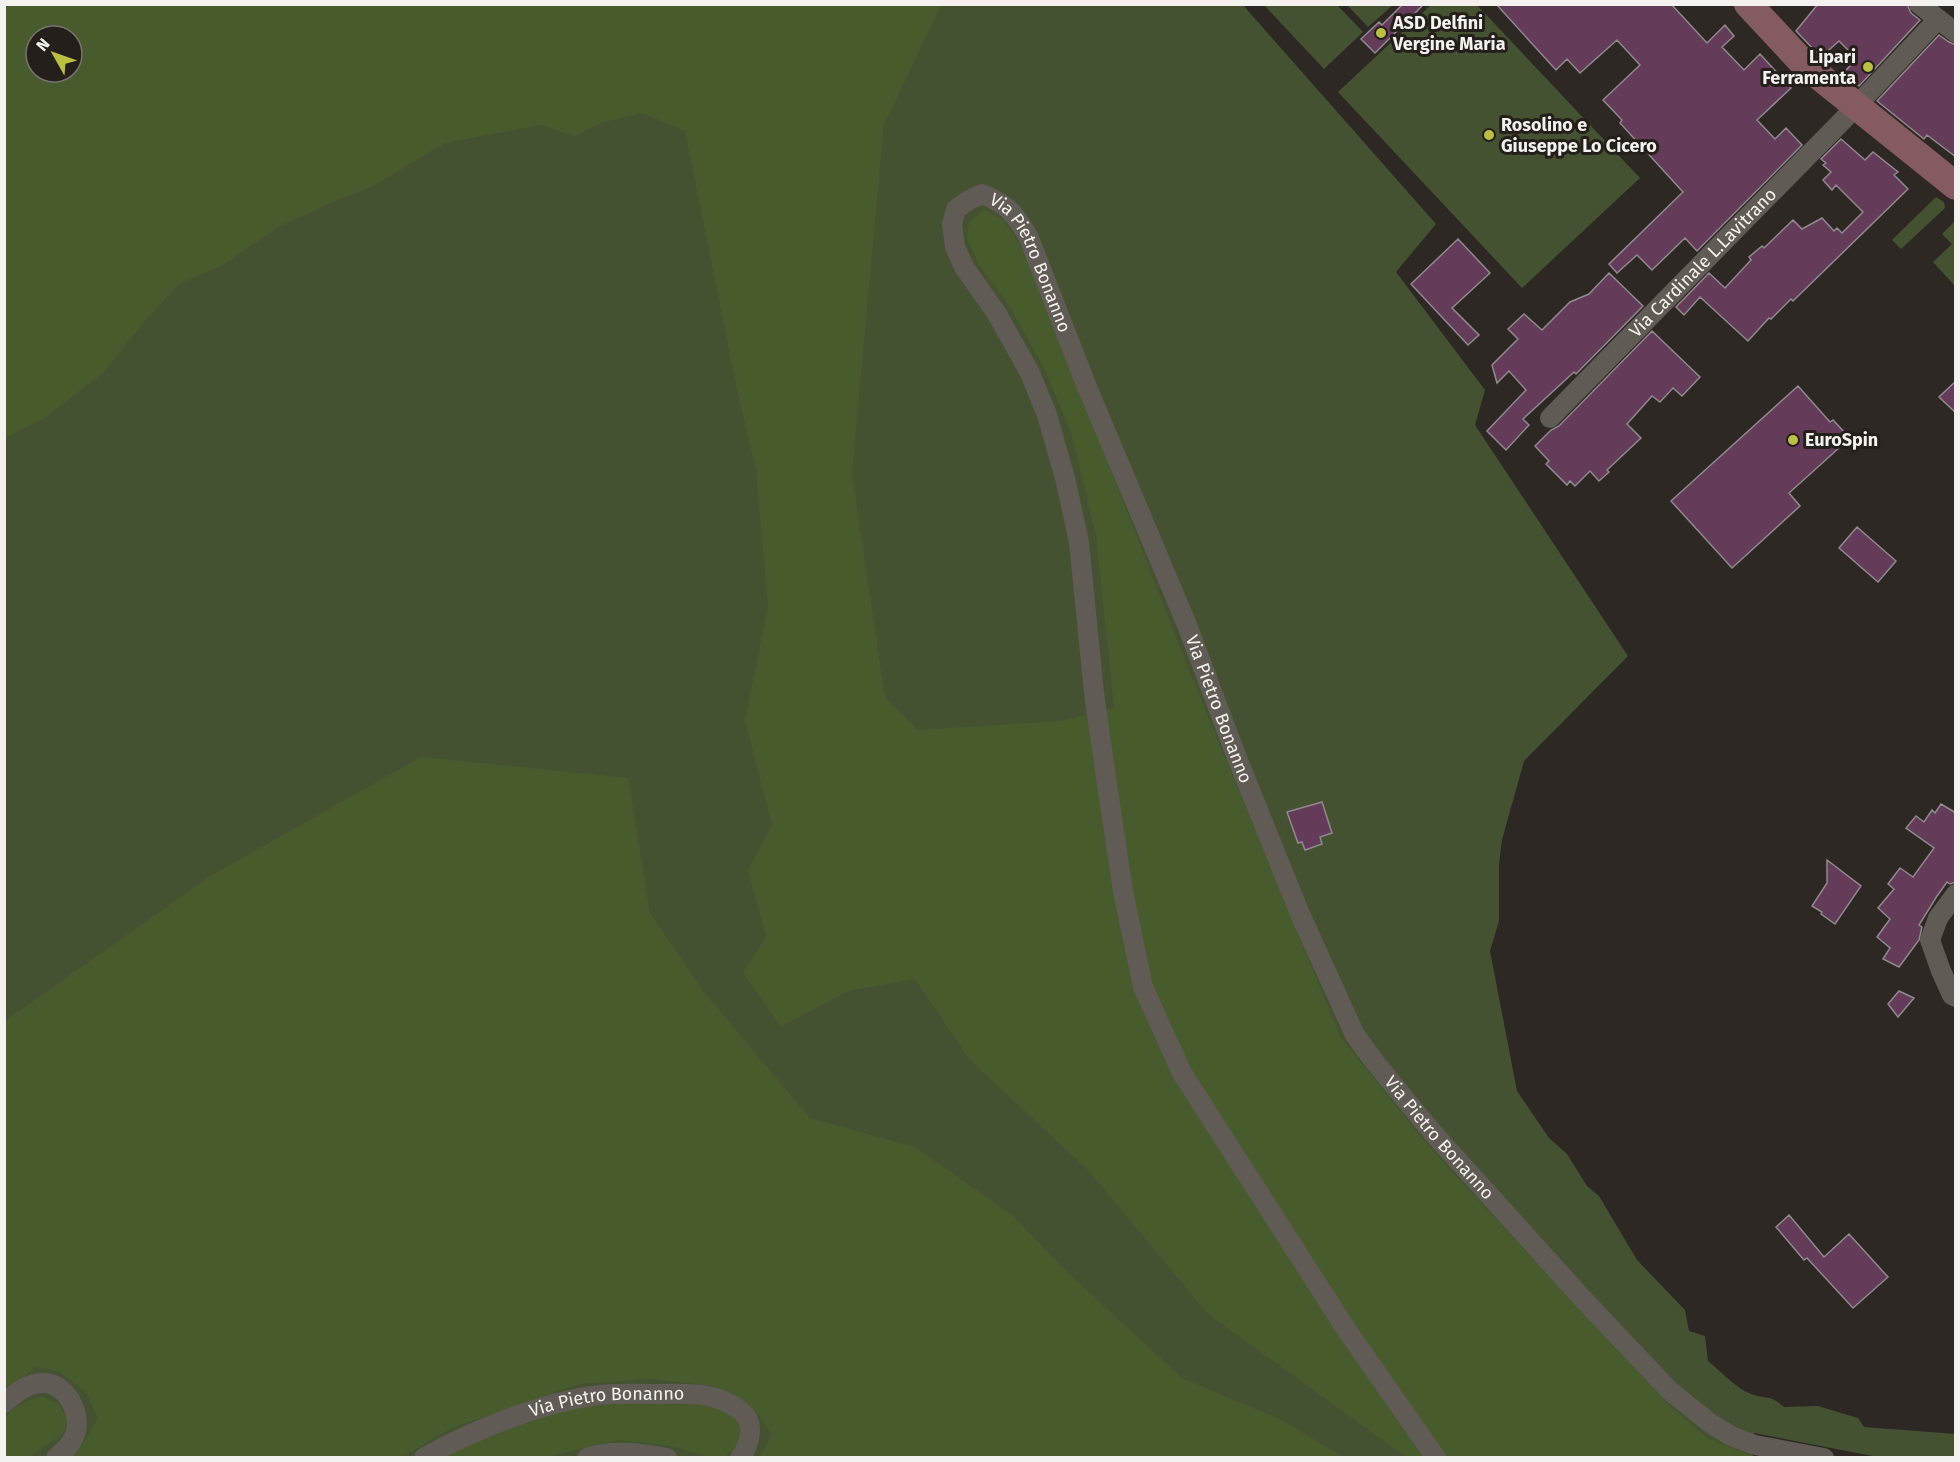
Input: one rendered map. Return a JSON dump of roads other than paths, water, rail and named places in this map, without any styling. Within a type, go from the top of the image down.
[{"type":"main road","points":[[1748,4],[1804,64],[1956,186]]},
{"type":"street","points":[[1919,4],[1956,33]]},
{"type":"street","name":"Via Cardinale L.Lavitrano","points":[[1550,418],[1856,106],[1938,19]]},
{"type":"street","name":"Via Pietro Bonanno","points":[[1436,1458],[1339,1319],[1182,1073],[1143,987],[1123,891],[1108,795],[1094,693],[1079,542],[1065,478],[1047,415],[1029,373],[997,314],[964,267],[954,247],[952,224],[956,209],[982,194],[1009,207],[1017,216],[1029,238],[1087,387],[1187,625],[1237,758],[1300,914],[1355,1035],[1432,1132],[1575,1291],[1670,1391],[1710,1423],[1731,1436],[1755,1445],[1824,1458]]},
{"type":"street","points":[[1956,894],[1938,918],[1930,940],[1941,971],[1952,995],[1956,998]]},
{"type":"street","points":[[4,1403],[28,1386],[42,1383],[57,1386],[65,1392],[76,1412],[75,1436],[56,1458]]},
{"type":"street","name":"Via Pietro Bonanno","points":[[424,1458],[440,1448],[518,1416],[566,1401],[602,1395],[688,1393],[714,1396],[728,1402],[745,1414],[751,1432],[747,1448],[740,1458]]},
{"type":"street","points":[[587,1458],[598,1454],[626,1452],[667,1458]]},
{"type":"place","name":"ASD Delfini Vergine Maria","points":[[1381,33]]},
{"type":"place","name":"Lipari Ferramenta","points":[[1868,67]]},
{"type":"place","name":"Rosolino e Giuseppe Lo Cicero","points":[[1489,135]]},
{"type":"place","name":"EuroSpin","points":[[1793,440]]}]
